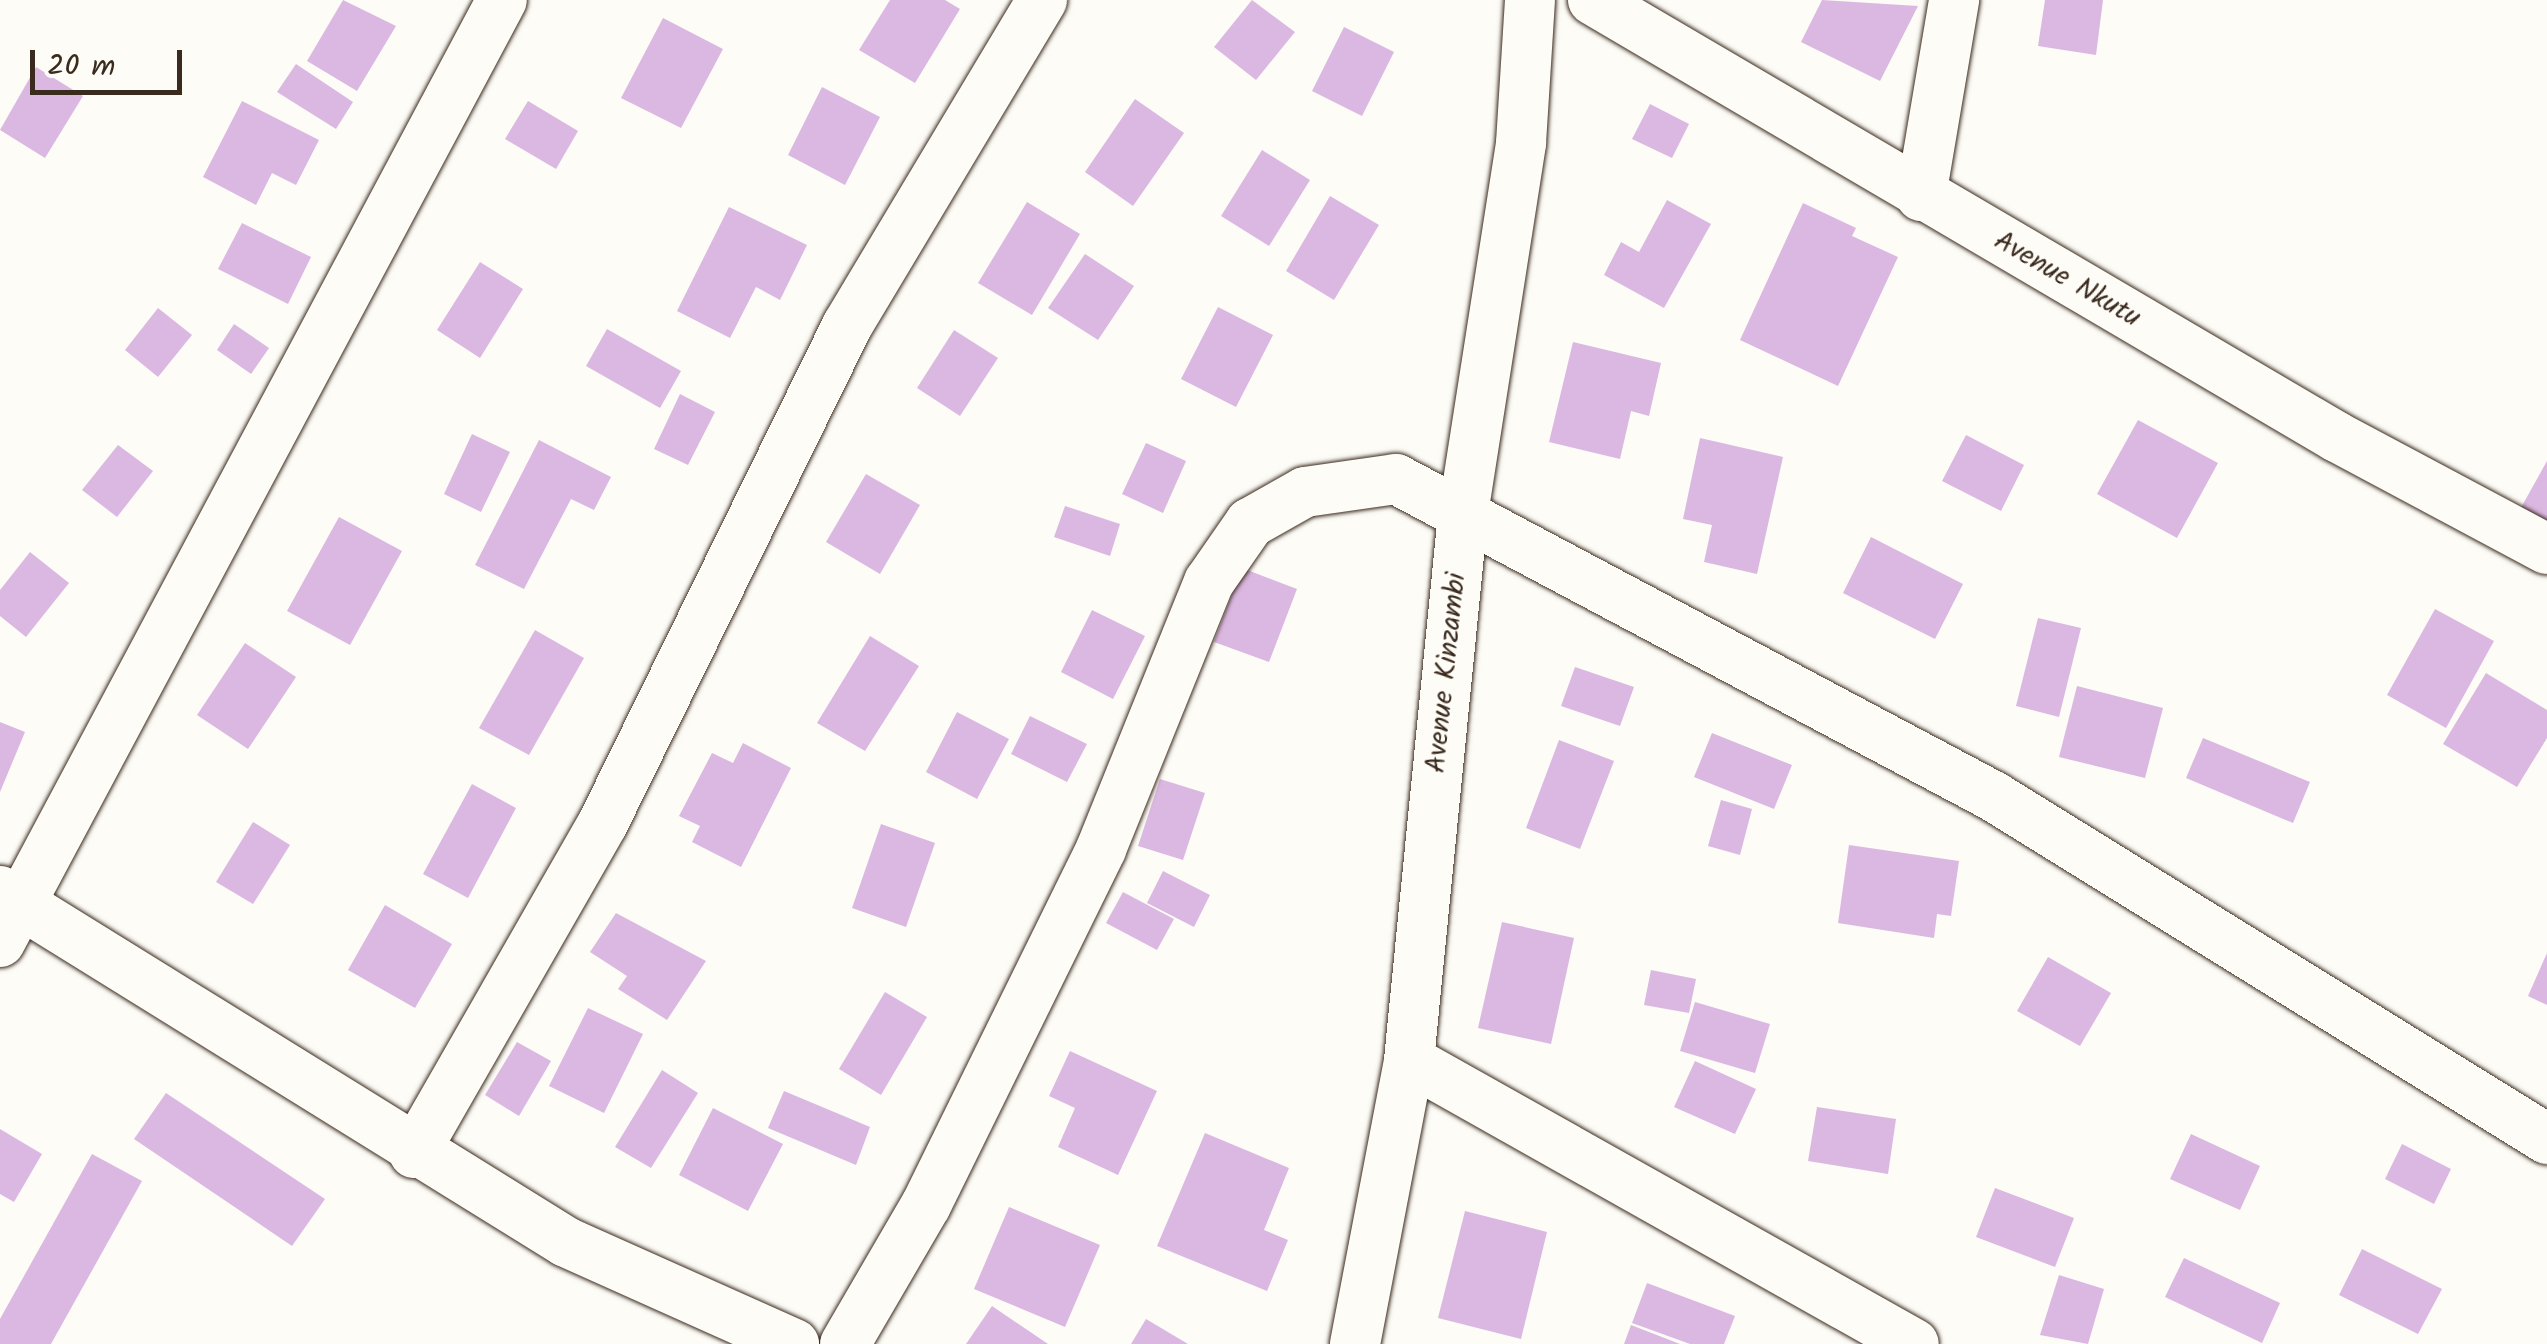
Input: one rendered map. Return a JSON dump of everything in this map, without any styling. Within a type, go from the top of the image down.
[{"type":"street","points":[[502,0],[7,912],[566,1242],[794,1344]]},
{"type":"street","points":[[414,1153],[603,822],[848,326],[1042,0]]},
{"type":"street","name":"Avenue Kinzambi","points":[[1355,1344],[1409,1060],[1463,514],[1522,142],[1530,0]]},
{"type":"street","name":"Avenue Nkutu","points":[[1593,0],[1921,196],[2336,436],[2547,549]]},
{"type":"street","points":[[1921,196],[1954,0]]},
{"type":"street","points":[[844,1344],[984,1092],[1101,849],[1209,582],[1250,524],[1305,492],[1396,479],[1994,796],[2547,1138]]},
{"type":"street","points":[[1409,1060],[1914,1344]]},
{"type":"building","points":[[343,0],[396,26],[357,91],[307,61]]},
{"type":"building","points":[[890,0],[945,0],[960,9],[915,83],[859,50]]},
{"type":"building","points":[[1252,0],[1295,32],[1256,80],[1214,47]]},
{"type":"building","points":[[1822,0],[1918,6],[1880,81],[1801,42]]},
{"type":"building","points":[[2045,0],[2103,0],[2096,55],[2038,46]]},
{"type":"building","points":[[663,18],[723,49],[681,128],[621,98]]},
{"type":"building","points":[[1344,27],[1394,52],[1362,116],[1312,91]]},
{"type":"building","points":[[296,64],[353,102],[336,129],[277,92]]},
{"type":"building","points":[[36,67],[83,96],[45,158],[0,130]]},
{"type":"building","points":[[822,87],[880,117],[845,185],[788,155]]},
{"type":"building","points":[[1135,99],[1184,133],[1133,206],[1085,172]]},
{"type":"building","points":[[242,101],[319,140],[296,185],[272,173],[256,205],[203,177]]},
{"type":"building","points":[[528,101],[578,131],[556,169],[505,139]]},
{"type":"building","points":[[1650,104],[1689,124],[1672,158],[1632,139]]},
{"type":"building","points":[[1262,150],[1310,180],[1269,246],[1221,216]]},
{"type":"building","points":[[1330,196],[1379,225],[1334,300],[1286,271]]},
{"type":"building","points":[[1667,200],[1711,224],[1664,308],[1604,275],[1621,242],[1639,252]]},
{"type":"building","points":[[1027,202],[1080,234],[1032,315],[978,283]]},
{"type":"building","points":[[1803,203],[1856,228],[1852,236],[1898,257],[1838,386],[1740,340]]},
{"type":"building","points":[[729,207],[807,245],[780,300],[756,287],[730,338],[677,311]]},
{"type":"building","points":[[242,223],[311,257],[288,304],[218,269]]},
{"type":"building","points":[[1085,254],[1134,286],[1098,340],[1048,308]]},
{"type":"building","points":[[480,262],[523,289],[480,358],[437,330]]},
{"type":"building","points":[[1218,307],[1273,335],[1236,407],[1181,379]]},
{"type":"building","points":[[158,308],[192,335],[158,377],[125,350]]},
{"type":"building","points":[[234,324],[269,348],[251,374],[217,350]]},
{"type":"building","points":[[607,329],[681,371],[660,408],[586,366]]},
{"type":"building","points":[[954,330],[998,358],[960,416],[917,388]]},
{"type":"building","points":[[1573,342],[1661,363],[1649,416],[1631,411],[1620,459],[1549,442]]},
{"type":"building","points":[[680,394],[715,412],[688,465],[654,449]]},
{"type":"building","points":[[2138,420],[2218,463],[2177,538],[2097,494]]},
{"type":"building","points":[[472,434],[510,452],[481,512],[444,494]]},
{"type":"building","points":[[1966,435],[2024,465],[2001,511],[1942,481]]},
{"type":"building","points":[[1700,438],[1783,457],[1757,574],[1704,562],[1712,525],[1683,519]]},
{"type":"building","points":[[539,440],[611,477],[594,510],[571,499],[524,589],[475,565]]},
{"type":"building","points":[[1146,443],[1186,461],[1163,513],[1122,494]]},
{"type":"building","points":[[118,445],[153,471],[117,517],[82,490]]},
{"type":"building","points":[[2547,461],[2547,529],[2518,513]]},
{"type":"building","points":[[866,474],[920,505],[880,574],[826,542]]},
{"type":"building","points":[[1065,506],[1120,524],[1110,556],[1054,537]]},
{"type":"building","points":[[339,517],[402,551],[350,645],[287,611]]},
{"type":"building","points":[[1871,537],[1963,584],[1935,639],[1843,593]]},
{"type":"building","points":[[30,552],[69,583],[26,637],[0,616],[0,590]]},
{"type":"building","points":[[1242,568],[1297,589],[1269,662],[1214,642]]},
{"type":"building","points":[[2435,609],[2494,641],[2446,728],[2387,695]]},
{"type":"building","points":[[1092,610],[1145,636],[1113,699],[1061,672]]},
{"type":"building","points":[[2038,618],[2081,628],[2059,717],[2016,706]]},
{"type":"building","points":[[535,630],[584,658],[529,755],[479,728]]},
{"type":"building","points":[[870,636],[919,666],[865,751],[817,723]]},
{"type":"building","points":[[245,643],[296,677],[248,749],[197,715]]},
{"type":"building","points":[[1575,667],[1634,687],[1620,726],[1561,706]]},
{"type":"building","points":[[2486,673],[2547,710],[2547,738],[2517,787],[2443,744]]},
{"type":"building","points":[[2077,686],[2163,708],[2145,778],[2059,757]]},
{"type":"building","points":[[957,712],[1009,739],[977,799],[926,772]]},
{"type":"building","points":[[1030,716],[1087,744],[1067,782],[1011,754]]},
{"type":"building","points":[[0,722],[25,732],[0,792]]},
{"type":"building","points":[[1712,733],[1792,765],[1774,809],[1694,777]]},
{"type":"building","points":[[2203,738],[2310,782],[2293,823],[2186,778]]},
{"type":"building","points":[[1559,740],[1614,761],[1580,849],[1526,828]]},
{"type":"building","points":[[743,743],[791,768],[741,867],[692,842],[700,826],[679,816],[712,753],[733,763]]},
{"type":"building","points":[[1160,779],[1205,793],[1183,860],[1138,846]]},
{"type":"building","points":[[472,784],[516,808],[468,898],[423,874]]},
{"type":"building","points":[[1721,800],[1752,809],[1740,855],[1708,846]]},
{"type":"building","points":[[253,822],[290,845],[253,904],[216,882]]},
{"type":"building","points":[[881,824],[935,843],[906,927],[852,908]]},
{"type":"building","points":[[1849,845],[1959,861],[1951,916],[1937,914],[1934,938],[1838,923]]},
{"type":"building","points":[[1163,871],[1210,895],[1194,927],[1147,903]]},
{"type":"building","points":[[1123,892],[1174,919],[1157,950],[1106,923]]},
{"type":"building","points":[[385,905],[452,944],[415,1008],[348,970]]},
{"type":"building","points":[[616,913],[706,961],[667,1020],[618,989],[627,976],[590,952]]},
{"type":"building","points":[[1502,922],[1574,938],[1551,1044],[1478,1028]]},
{"type":"building","points":[[2547,953],[2547,1005],[2528,996]]},
{"type":"building","points":[[2048,957],[2111,993],[2080,1046],[2017,1011]]},
{"type":"building","points":[[1651,970],[1696,979],[1689,1013],[1644,1005]]},
{"type":"building","points":[[885,992],[927,1017],[881,1095],[839,1069]]},
{"type":"building","points":[[1695,1002],[1770,1024],[1755,1073],[1680,1051]]},
{"type":"building","points":[[588,1008],[643,1034],[604,1113],[549,1086]]},
{"type":"building","points":[[517,1042],[551,1061],[519,1116],[485,1095]]},
{"type":"building","points":[[1070,1051],[1157,1091],[1118,1175],[1058,1147],[1075,1108],[1049,1096]]},
{"type":"building","points":[[1695,1061],[1756,1089],[1735,1134],[1674,1107]]},
{"type":"building","points":[[662,1070],[698,1093],[651,1168],[615,1147]]},
{"type":"building","points":[[784,1091],[870,1127],[856,1165],[768,1128]]},
{"type":"building","points":[[166,1093],[325,1199],[292,1246],[134,1139]]},
{"type":"building","points":[[1817,1107],[1896,1119],[1888,1174],[1808,1161]]},
{"type":"building","points":[[713,1108],[783,1144],[748,1211],[679,1175]]},
{"type":"building","points":[[0,1129],[42,1154],[14,1202],[0,1194]]},
{"type":"building","points":[[1205,1133],[1289,1168],[1264,1230],[1288,1240],[1267,1291],[1157,1246]]},
{"type":"building","points":[[2191,1134],[2260,1166],[2240,1210],[2170,1179]]},
{"type":"building","points":[[2402,1144],[2451,1169],[2434,1204],[2385,1179]]},
{"type":"building","points":[[92,1154],[142,1181],[51,1344],[0,1344],[0,1319]]},
{"type":"building","points":[[1995,1188],[2074,1218],[2055,1267],[1976,1237]]},
{"type":"building","points":[[1009,1207],[1100,1245],[1065,1327],[974,1289]]},
{"type":"building","points":[[1465,1211],[1547,1232],[1521,1339],[1438,1318]]},
{"type":"building","points":[[2362,1249],[2442,1289],[2418,1334],[2339,1295]]},
{"type":"building","points":[[2184,1258],[2280,1303],[2262,1343],[2165,1297]]},
{"type":"building","points":[[2059,1275],[2104,1289],[2088,1344],[2040,1335]]},
{"type":"building","points":[[1647,1283],[1735,1316],[1724,1344],[1690,1344],[1632,1323]]},
{"type":"building","points":[[992,1306],[1048,1344],[966,1344]]},
{"type":"building","points":[[1146,1319],[1188,1344],[1131,1344]]},
{"type":"building","points":[[1631,1325],[1680,1344],[1624,1344]]}]
